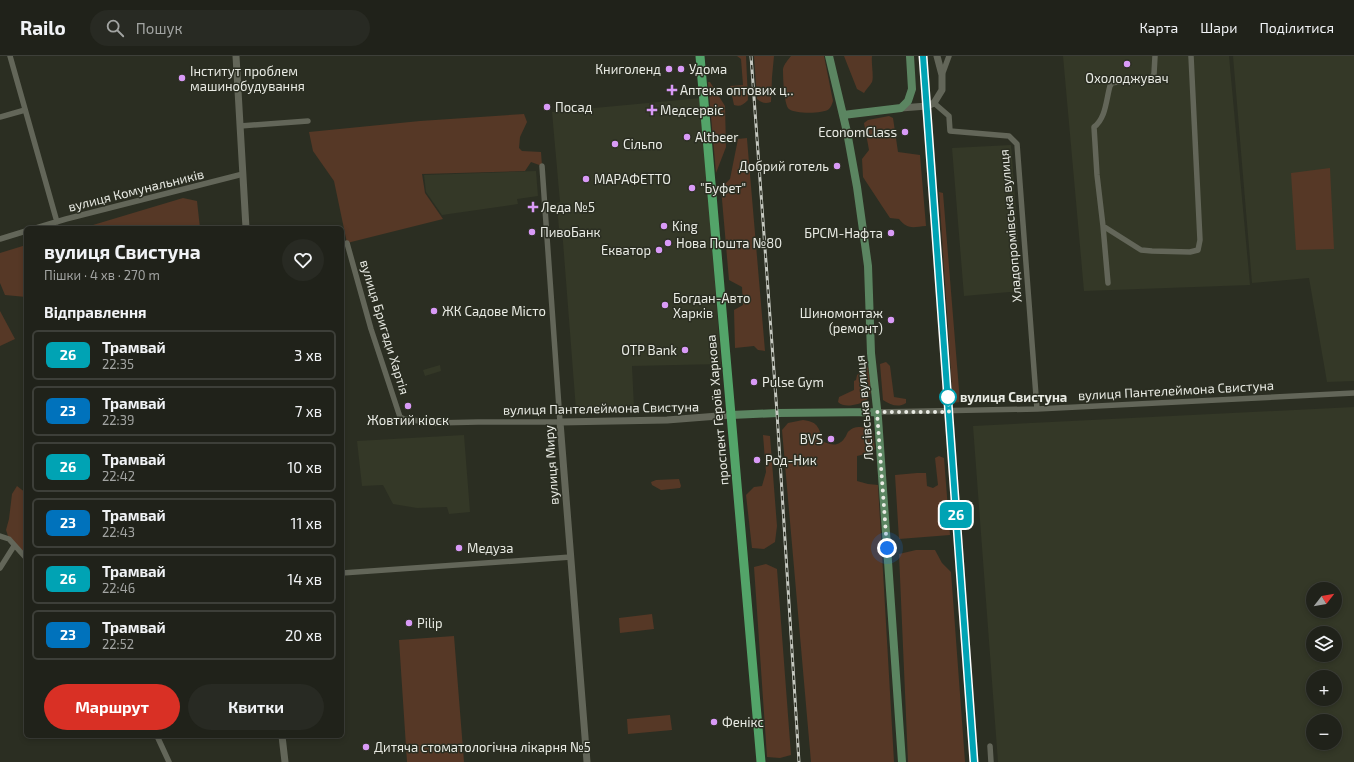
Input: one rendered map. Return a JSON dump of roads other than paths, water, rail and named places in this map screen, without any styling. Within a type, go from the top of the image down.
[{"type":"main road","name":"проспект Героїв Харкова","points":[[700,56],[762,762]]},
{"type":"main road","name":"Лосівська вулиця","points":[[829,56],[843,115],[857,187],[868,266],[871,353],[877,412],[902,762]]},
{"type":"main road","points":[[843,115],[901,108],[908,101],[912,89],[910,56]]},
{"type":"main road","name":"вулиця Пантелеймона Свистуна","points":[[731,415],[877,412]]},
{"type":"street","points":[[10,56],[57,222]]},
{"type":"street","points":[[236,56],[246,226]]},
{"type":"street","points":[[901,108],[927,106],[934,103],[942,90],[942,76],[937,56]]},
{"type":"street","points":[[942,76],[949,56]]},
{"type":"street","points":[[1108,283],[1097,175],[1094,127],[1100,122],[1103,116],[1112,83],[1151,79],[1154,74],[1155,56]]},
{"type":"street","points":[[1102,226],[1141,250],[1164,252],[1190,252],[1198,250],[1200,240],[1191,56]]},
{"type":"street","name":"Хладопромівська вулиця","points":[[934,103],[949,116],[950,131],[1009,136],[1017,144],[1037,409]]},
{"type":"street","points":[[0,117],[25,110]]},
{"type":"street","points":[[240,126],[308,121]]},
{"type":"street","name":"вулиця Миру","points":[[542,166],[560,422],[587,762]]},
{"type":"street","name":"вулиця Комунальників","points":[[43,226],[243,174]]},
{"type":"street","points":[[0,239],[24,232]]},
{"type":"street","name":"вулиця Бригади Хартія","points":[[347,243],[371,329],[400,417]]},
{"type":"street","name":"вулиця Пантелеймона Свистуна","points":[[877,412],[1037,409],[1354,393]]},
{"type":"street","name":"вулиця Пантелеймона Свистуна","points":[[400,417],[434,424],[478,422],[667,420],[731,415]]},
{"type":"street","points":[[0,536],[9,539],[24,556]]},
{"type":"street","points":[[0,568],[14,546]]},
{"type":"street","points":[[344,573],[571,557]]},
{"type":"street","points":[[158,738],[169,762]]},
{"type":"street","points":[[282,738],[285,762]]},
{"type":"street","points":[[990,746],[991,762]]},
{"type":"tram line","points":[[923,56],[955,492]]},
{"type":"tram line","name":"26","points":[[923,56],[974,762]]},
{"type":"railway","points":[[751,56],[777,413],[799,762]]},
{"type":"place","name":"Охолоджувач","points":[[1127,64]]},
{"type":"place","name":"Книголенд","points":[[669,69]]},
{"type":"place","name":"Удома","points":[[681,69]]},
{"type":"place","name":"Інститут проблем машинобудування","points":[[182,78]]},
{"type":"place","name":"Аптека оптових ц‥","points":[[672,90]]},
{"type":"place","name":"Посад","points":[[547,107]]},
{"type":"place","name":"Медсервіс","points":[[652,110]]},
{"type":"place","name":"EconomClass","points":[[905,132]]},
{"type":"place","name":"Altbeer","points":[[687,137]]},
{"type":"place","name":"Сільпо","points":[[615,144]]},
{"type":"place","name":"Добрий готель","points":[[837,166]]},
{"type":"place","name":"МАРАФЕТТО","points":[[586,179]]},
{"type":"place","name":"\"Буфет\"","points":[[692,188]]},
{"type":"place","name":"Леда №5","points":[[533,207]]},
{"type":"place","name":"King","points":[[664,226]]},
{"type":"place","name":"ПивоБанк","points":[[532,232]]},
{"type":"place","name":"БРСМ-Нафта","points":[[891,233]]},
{"type":"place","name":"Нова Пошта №80","points":[[668,243]]},
{"type":"place","name":"Екватор","points":[[659,250]]},
{"type":"place","name":"Богдан-Авто Харків","points":[[665,305]]},
{"type":"place","name":"ЖК Садове Місто","points":[[434,311]]},
{"type":"place","name":"Шиномонтаж (ремонт)","points":[[891,320]]},
{"type":"place","name":"OTP Bank","points":[[685,350]]},
{"type":"place","name":"Pulse Gym","points":[[754,382]]},
{"type":"place","name":"вулиця Свистуна","points":[[948,397]]},
{"type":"place","name":"Жовтий кіоск","points":[[408,406]]},
{"type":"place","name":"BVS","points":[[831,439]]},
{"type":"place","name":"Род-Ник","points":[[757,460]]},
{"type":"place","name":"Медуза","points":[[459,548]]},
{"type":"place","name":"Pilip","points":[[409,623]]},
{"type":"place","name":"Фенікс","points":[[714,722]]},
{"type":"place","name":"Дитяча стоматологiчна лiкарня №5","points":[[366,747]]}]
